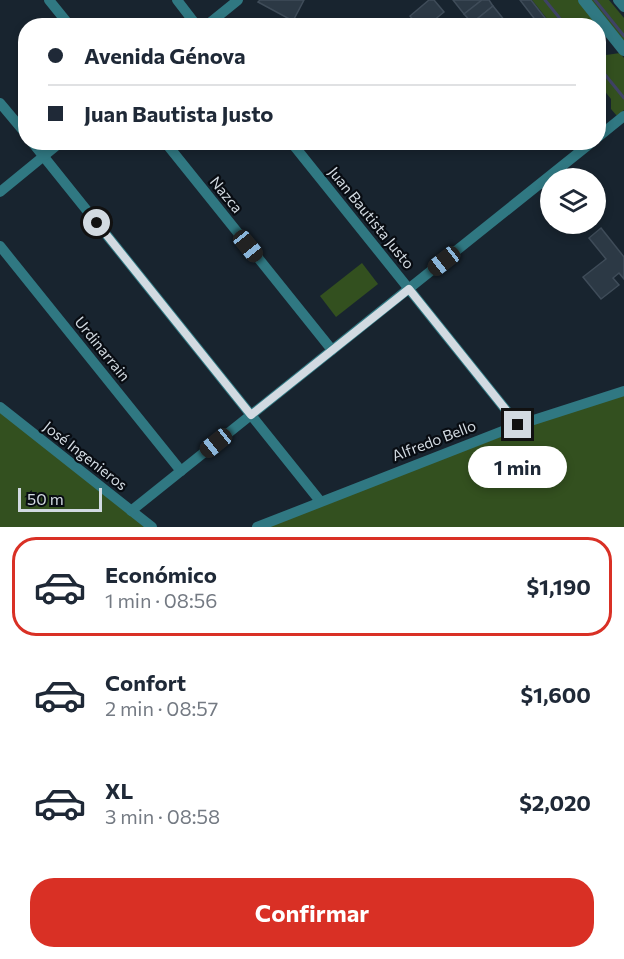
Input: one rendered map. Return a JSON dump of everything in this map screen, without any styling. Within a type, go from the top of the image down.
[{"type":"street","points":[[49,0],[64,18]]},
{"type":"street","points":[[177,0],[191,18]]},
{"type":"street","points":[[216,18],[237,0]]},
{"type":"street","points":[[584,0],[598,18]]},
{"type":"street","points":[[618,0],[624,7]]},
{"type":"street","points":[[606,28],[624,50]]},
{"type":"street","points":[[0,103],[18,125]]},
{"type":"street","points":[[606,131],[624,117]]},
{"type":"street","points":[[38,150],[320,501]]},
{"type":"street","points":[[0,192],[52,150]]},
{"type":"street","name":"Nazca","points":[[171,150],[332,350]]},
{"type":"street","name":"Juan Bautista Justo","points":[[297,150],[518,425]]},
{"type":"street","points":[[131,511],[582,150]]},
{"type":"street","name":"Urdinarrain","points":[[0,246],[181,471]]},
{"type":"street","name":"Alfredo Bello","points":[[257,527],[518,425],[624,391]]},
{"type":"street","name":"José Ingenieros","points":[[0,407],[152,527]]},
{"type":"green space","points":[[532,0],[578,0],[592,18],[546,18]]},
{"type":"green space","points":[[584,0],[609,0],[624,18],[624,50],[606,28],[606,18],[598,18]]},
{"type":"green space","points":[[620,53],[624,58],[624,110],[617,116],[611,109],[611,99],[606,93],[606,55]]},
{"type":"green space","points":[[362,263],[378,284],[336,317],[320,296]]},
{"type":"green space","points":[[624,391],[624,527],[257,527]]},
{"type":"green space","points":[[0,407],[152,527],[0,527]]},
{"type":"building","points":[[260,0],[304,0],[295,18],[287,18],[258,2]]},
{"type":"building","points":[[429,0],[434,0],[444,12],[437,18],[412,18],[410,16]]},
{"type":"building","points":[[453,0],[482,0],[464,14]]},
{"type":"building","points":[[482,0],[489,0],[493,6],[478,18],[468,18],[464,14]]},
{"type":"building","points":[[520,0],[531,0],[545,18],[534,18]]},
{"type":"building","points":[[493,6],[503,18],[478,18]]},
{"type":"building","points":[[594,234],[606,234],[624,257],[624,279],[619,273],[613,278],[619,285],[601,299],[583,277],[606,259],[589,238]]},
{"type":"waterway","points":[[545,0],[560,18]]},
{"type":"waterway","points":[[595,0],[624,36]]},
{"type":"waterway","points":[[606,76],[624,98]]},
{"type":"route","points":[[97,223],[251,415],[409,289],[518,425]]}]
